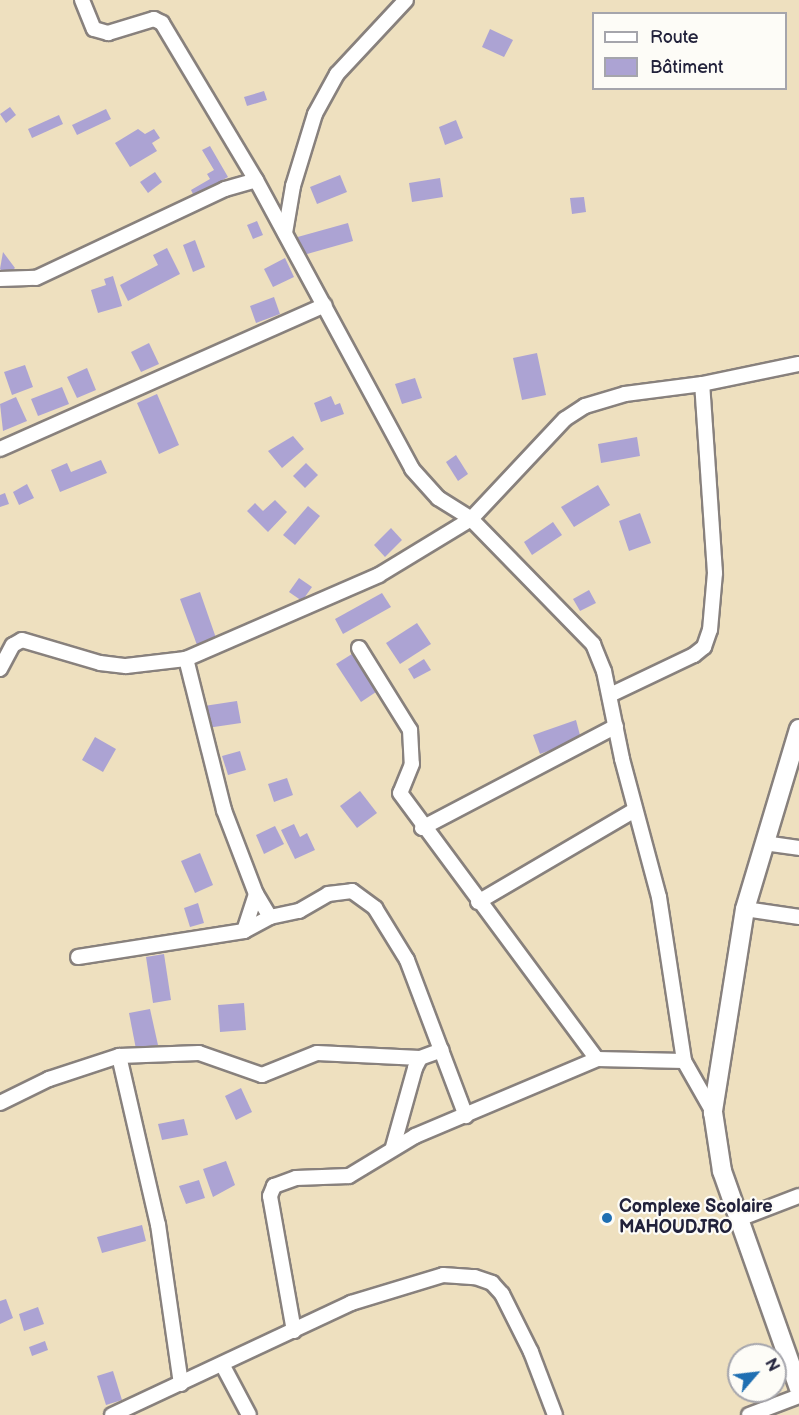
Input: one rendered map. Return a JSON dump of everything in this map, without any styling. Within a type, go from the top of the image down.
[{"type":"street","points":[[82,0],[94,29],[108,33],[154,19],[162,22],[256,180],[412,469],[438,498],[471,519],[593,644],[610,694],[636,810],[659,897],[684,1061],[714,1112]]},
{"type":"street","points":[[285,233],[293,186],[315,114],[337,74],[406,0]]},
{"type":"street","points":[[0,279],[36,278],[225,189],[256,180]]},
{"type":"street","points":[[0,449],[325,305]]},
{"type":"street","points":[[0,669],[13,645],[22,640],[100,663],[126,666],[186,659],[379,575],[471,519],[565,419],[585,406],[625,394],[702,384],[799,364]]},
{"type":"street","points":[[610,694],[694,655],[704,647],[710,630],[715,573],[702,384]]},
{"type":"street","points":[[358,648],[410,730],[412,764],[400,793],[422,828],[597,1059]]},
{"type":"street","points":[[186,659],[224,810],[256,894],[270,917]]},
{"type":"street","points":[[422,828],[616,726]]},
{"type":"street","points":[[799,729],[796,760],[764,843],[745,909],[714,1112],[722,1171],[799,1388]]},
{"type":"street","points":[[478,902],[636,810]]},
{"type":"street","points":[[764,843],[799,848]]},
{"type":"street","points":[[78,957],[244,931],[270,917],[298,911],[340,890],[363,898],[388,926],[407,960],[466,1116]]},
{"type":"street","points":[[244,931],[256,894]]},
{"type":"street","points":[[745,909],[799,917]]},
{"type":"street","points":[[0,1103],[49,1079],[119,1056],[199,1053],[262,1075],[317,1053],[420,1058],[442,1050]]},
{"type":"street","points":[[119,1056],[158,1225],[181,1384]]},
{"type":"street","points":[[393,1147],[420,1058]]},
{"type":"street","points":[[294,1331],[270,1196],[274,1186],[296,1178],[341,1179],[393,1147],[597,1059],[684,1061]]},
{"type":"street","points":[[739,1219],[799,1196]]},
{"type":"street","points":[[112,1415],[223,1366],[351,1303],[443,1275],[475,1277],[492,1283],[502,1294],[527,1343],[555,1415]]},
{"type":"street","points":[[223,1366],[249,1415]]},
{"type":"street","points":[[749,1415],[799,1396]]},
{"type":"building","points":[[490,29],[513,40],[504,57],[482,47]]},
{"type":"building","points":[[264,91],[267,100],[247,106],[244,97]]},
{"type":"building","points":[[10,107],[16,115],[6,123],[0,114]]},
{"type":"building","points":[[106,109],[111,119],[77,135],[72,125]]},
{"type":"building","points":[[59,115],[63,124],[32,138],[28,129]]},
{"type":"building","points":[[456,120],[463,138],[445,145],[439,127]]},
{"type":"building","points":[[138,129],[145,134],[154,129],[160,138],[152,143],[157,151],[130,167],[115,143]]},
{"type":"building","points":[[210,146],[228,177],[194,196],[191,190],[210,179],[207,174],[214,170],[202,150]]},
{"type":"building","points":[[155,172],[162,182],[148,193],[140,182]]},
{"type":"building","points":[[340,175],[347,192],[317,204],[310,187]]},
{"type":"building","points":[[440,178],[443,197],[412,202],[409,183]]},
{"type":"building","points":[[584,197],[586,212],[572,214],[570,198]]},
{"type":"building","points":[[257,221],[263,235],[253,239],[247,225]]},
{"type":"building","points":[[348,223],[353,241],[300,256],[294,238]]},
{"type":"building","points":[[195,240],[205,267],[193,272],[183,245]]},
{"type":"building","points":[[167,248],[180,274],[128,301],[120,285],[158,265],[153,255]]},
{"type":"building","points":[[3,252],[15,268],[6,276],[0,269]]},
{"type":"building","points":[[285,258],[294,277],[273,287],[264,269]]},
{"type":"building","points":[[113,276],[122,306],[98,313],[91,290],[106,285],[104,279]]},
{"type":"building","points":[[274,297],[280,314],[256,323],[250,306]]},
{"type":"building","points":[[149,343],[159,364],[141,372],[131,352]]},
{"type":"building","points":[[537,353],[546,395],[522,400],[513,358]]},
{"type":"building","points":[[25,365],[33,387],[12,395],[4,372]]},
{"type":"building","points":[[87,368],[96,390],[77,398],[67,377]]},
{"type":"building","points":[[415,378],[422,398],[402,404],[395,384]]},
{"type":"building","points":[[62,387],[69,404],[38,416],[31,399]]},
{"type":"building","points":[[157,394],[179,445],[159,454],[137,403]]},
{"type":"building","points":[[331,396],[335,405],[340,403],[344,414],[321,422],[314,403]]},
{"type":"building","points":[[16,397],[27,421],[3,431],[0,404]]},
{"type":"building","points":[[293,436],[304,449],[282,468],[268,451]]},
{"type":"building","points":[[637,437],[640,456],[601,463],[598,444]]},
{"type":"building","points":[[456,455],[468,474],[458,481],[446,462]]},
{"type":"building","points":[[101,460],[107,473],[60,492],[51,470],[67,463],[71,472]]},
{"type":"building","points":[[306,463],[318,475],[305,488],[293,476]]},
{"type":"building","points":[[27,484],[34,498],[19,505],[13,492]]},
{"type":"building","points":[[598,485],[610,505],[574,527],[561,507]]},
{"type":"building","points":[[5,493],[9,504],[0,507],[0,495]]},
{"type":"building","points":[[275,500],[287,512],[268,532],[247,511],[255,503],[263,511]]},
{"type":"building","points":[[308,506],[320,516],[295,545],[283,535]]},
{"type":"building","points":[[640,513],[651,543],[629,551],[619,521]]},
{"type":"building","points":[[553,522],[562,535],[532,555],[524,542]]},
{"type":"building","points":[[391,528],[402,540],[385,557],[374,545]]},
{"type":"building","points":[[299,578],[312,587],[302,601],[289,592]]},
{"type":"building","points":[[589,590],[596,603],[580,611],[573,599]]},
{"type":"building","points":[[200,592],[216,638],[197,645],[180,599]]},
{"type":"building","points":[[382,593],[391,607],[343,634],[335,619]]},
{"type":"building","points":[[417,623],[431,644],[400,664],[386,643]]},
{"type":"building","points":[[352,654],[376,692],[361,702],[336,664]]},
{"type":"building","points":[[424,659],[431,670],[414,679],[408,669]]},
{"type":"building","points":[[237,701],[241,723],[207,728],[204,706]]},
{"type":"building","points":[[576,720],[581,739],[540,754],[533,735]]},
{"type":"building","points":[[95,737],[116,749],[103,772],[82,760]]},
{"type":"building","points":[[240,751],[246,770],[228,775],[222,756]]},
{"type":"building","points":[[287,778],[293,795],[274,802],[268,784]]},
{"type":"building","points":[[360,791],[377,813],[357,828],[340,806]]},
{"type":"building","points":[[294,824],[300,837],[307,833],[315,850],[295,859],[281,830]]},
{"type":"building","points":[[275,826],[284,844],[264,854],[256,835]]},
{"type":"building","points":[[200,853],[213,885],[195,893],[181,861]]},
{"type":"building","points":[[198,903],[204,923],[190,927],[184,908]]},
{"type":"building","points":[[164,954],[171,1000],[153,1003],[146,957]]},
{"type":"building","points":[[244,1003],[246,1030],[220,1032],[218,1005]]},
{"type":"building","points":[[150,1009],[158,1045],[136,1049],[129,1013]]},
{"type":"building","points":[[241,1088],[252,1112],[236,1120],[225,1096]]},
{"type":"building","points":[[184,1119],[188,1135],[162,1140],[158,1124]]},
{"type":"building","points":[[226,1161],[235,1185],[213,1197],[203,1169]]},
{"type":"building","points":[[199,1180],[205,1198],[186,1204],[179,1186]]},
{"type":"building","points":[[142,1225],[146,1241],[102,1253],[97,1237]]},
{"type":"building","points":[[6,1299],[13,1318],[0,1324],[0,1301]]},
{"type":"building","points":[[38,1307],[44,1324],[24,1331],[19,1314]]},
{"type":"building","points":[[45,1341],[48,1350],[32,1356],[29,1347]]},
{"type":"building","points":[[113,1371],[122,1400],[106,1405],[97,1376]]},
{"type":"place","name":"Complexe Scolaire MAHOUDJRO","points":[[607,1218]]}]
